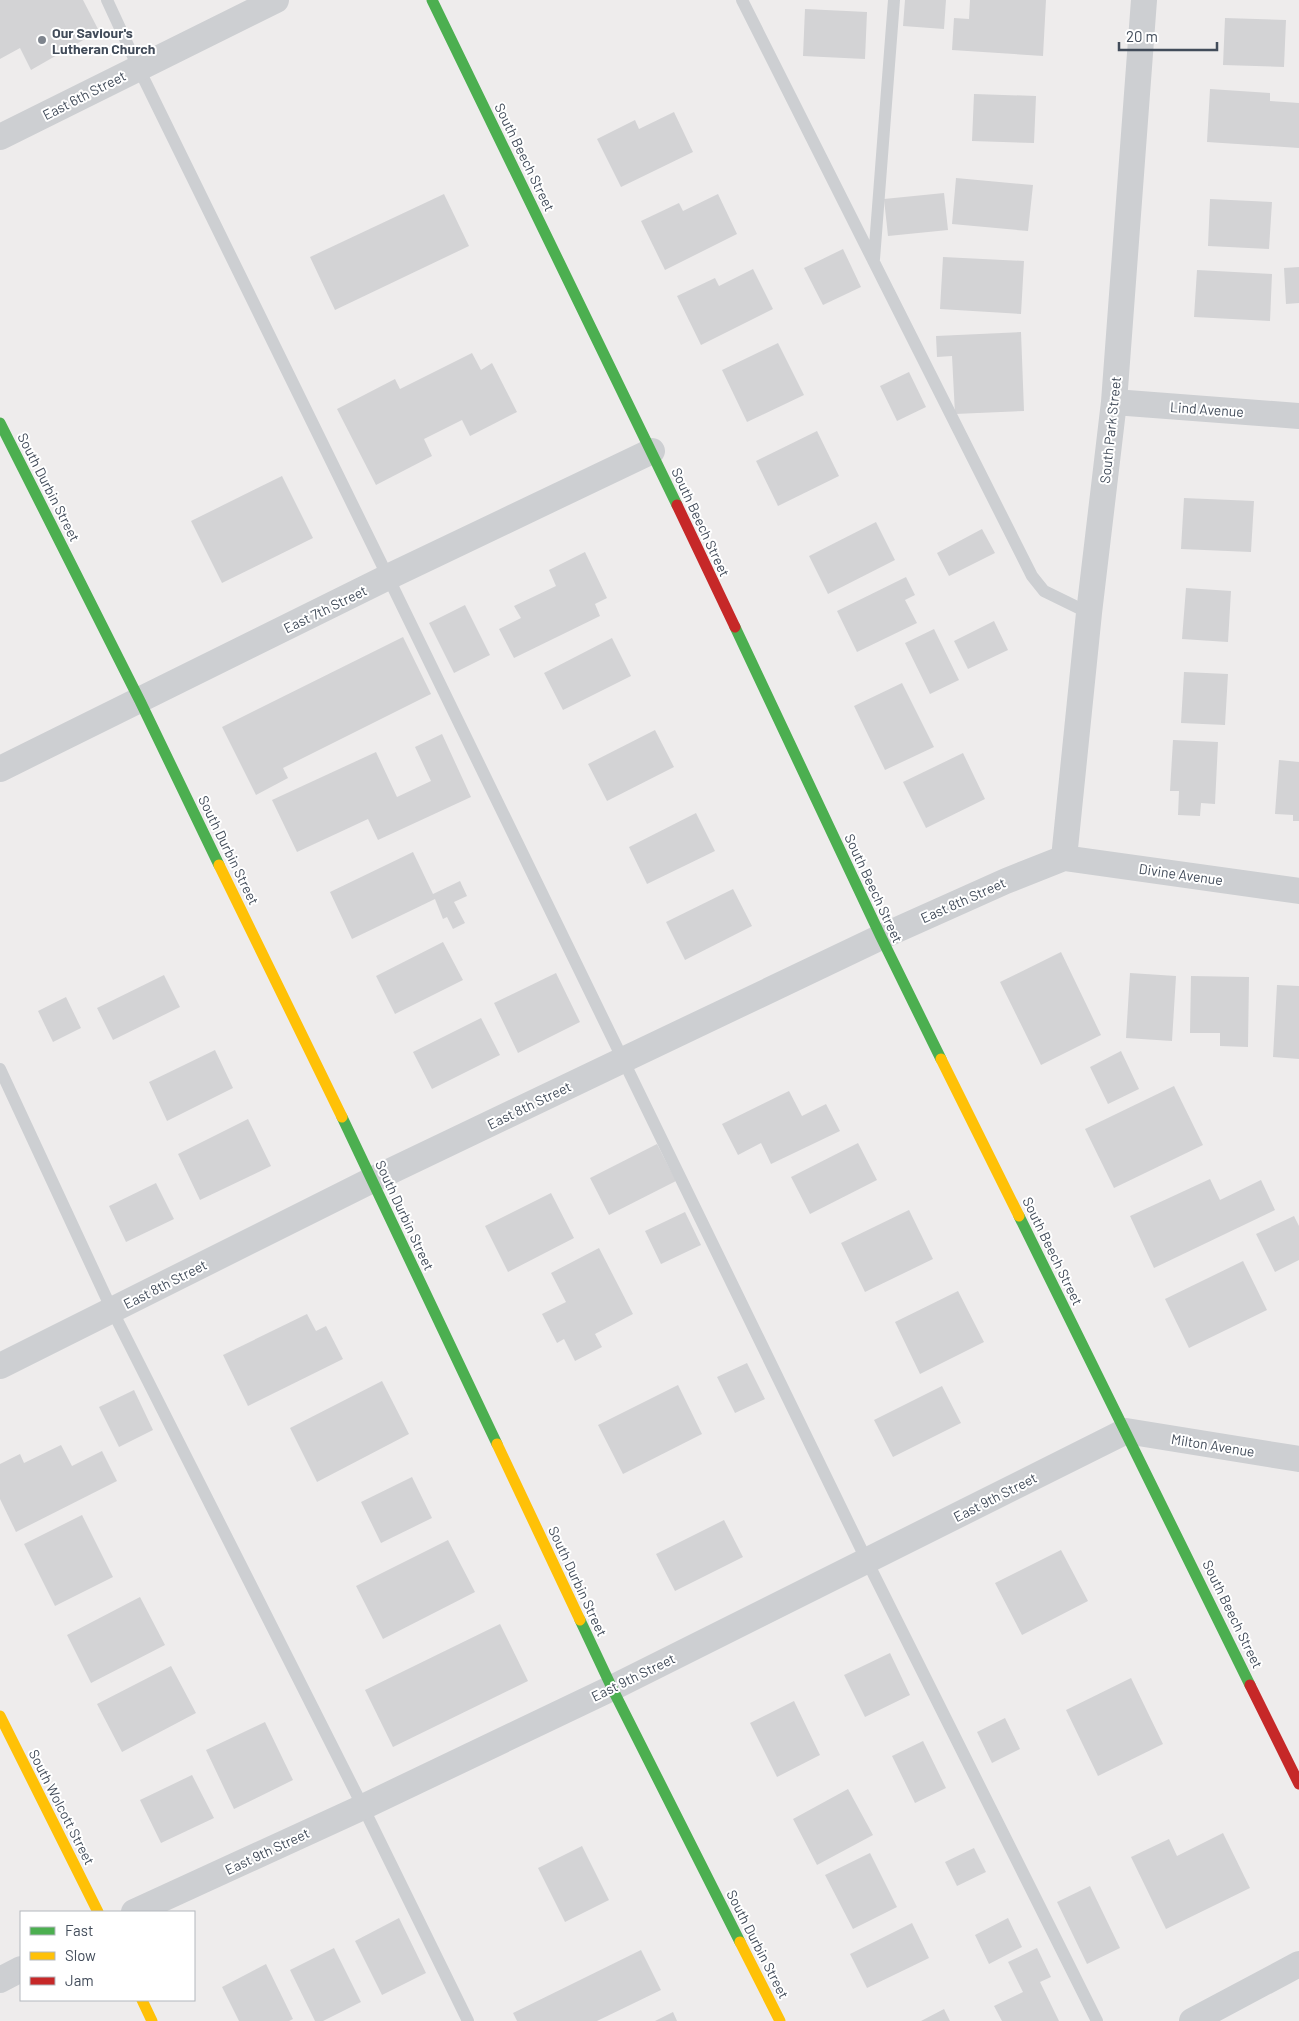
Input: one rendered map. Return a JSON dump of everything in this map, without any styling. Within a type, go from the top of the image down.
[{"type":"street","name":"East 6th Street","points":[[0,137],[276,0]]},
{"type":"street","name":"South Beech Street","points":[[432,0],[652,451],[881,937],[1299,1784]]},
{"type":"street","name":"South Park Street","points":[[1064,858],[1089,613],[1114,402],[1144,0]]},
{"type":"street","name":"Lind Avenue","points":[[1114,402],[1299,416]]},
{"type":"street","name":"South Durbin Street","points":[[0,423],[140,700],[372,1180],[612,1688],[780,2021]]},
{"type":"street","name":"East 7th Street","points":[[0,769],[388,577],[652,451]]},
{"type":"street","name":"East 8th Street","points":[[0,1366],[372,1180],[623,1060],[881,937],[1006,881],[1064,858]]},
{"type":"street","name":"Divine Avenue","points":[[1064,858],[1299,891]]},
{"type":"street","name":"Milton Avenue","points":[[1126,1431],[1299,1459]]},
{"type":"street","name":"East 9th Street","points":[[136,1911],[363,1807],[612,1688],[1126,1431]]},
{"type":"street","name":"South Wolcott Street","points":[[0,1716],[98,1911]]},
{"type":"street","points":[[1192,2021],[1299,1964]]},
{"type":"street","points":[[0,1980],[20,1970]]},
{"type":"street","points":[[142,2001],[152,2021]]},
{"type":"lane","points":[[107,0],[867,1561],[1097,2021]]},
{"type":"lane","points":[[742,0],[1032,576],[1044,591],[1089,613]]},
{"type":"lane","points":[[874,260],[894,0]]},
{"type":"lane","points":[[0,1069],[112,1310],[363,1807],[468,2021]]},
{"type":"building","name":"Our Saviour's Lutheran Church","points":[[0,0],[83,0],[99,31],[31,70],[20,48],[0,59]]},
{"type":"building","points":[[905,0],[946,0],[944,29],[903,26]]},
{"type":"building","points":[[970,0],[1046,0],[1043,56],[952,50],[954,18],[969,19]]},
{"type":"building","points":[[805,9],[867,12],[865,59],[803,56]]},
{"type":"building","points":[[1225,18],[1286,20],[1284,67],[1223,65]]},
{"type":"building","points":[[1210,89],[1270,93],[1270,101],[1299,103],[1299,148],[1207,142]]},
{"type":"building","points":[[974,94],[1036,96],[1034,143],[972,141]]},
{"type":"building","points":[[674,112],[693,152],[621,187],[597,139],[635,120],[639,129]]},
{"type":"building","points":[[956,178],[1033,185],[1028,231],[952,224]]},
{"type":"building","points":[[944,193],[948,230],[888,236],[884,199]]},
{"type":"building","points":[[444,194],[469,246],[335,310],[310,257]]},
{"type":"building","points":[[718,194],[737,234],[665,270],[641,221],[679,203],[683,211]]},
{"type":"building","points":[[1210,199],[1272,202],[1269,249],[1208,246]]},
{"type":"building","points":[[843,249],[861,287],[823,305],[804,268]]},
{"type":"building","points":[[943,257],[1024,261],[1021,314],[940,309]]},
{"type":"building","points":[[1299,267],[1299,303],[1286,304],[1284,268]]},
{"type":"building","points":[[753,269],[773,309],[701,345],[677,296],[715,278],[719,286]]},
{"type":"building","points":[[1197,270],[1272,274],[1270,321],[1194,317]]},
{"type":"building","points":[[1021,332],[1024,411],[955,414],[952,356],[937,357],[936,336]]},
{"type":"building","points":[[778,343],[804,395],[747,422],[722,370]]},
{"type":"building","points":[[472,353],[481,370],[492,363],[517,412],[470,436],[462,420],[424,439],[432,456],[376,485],[337,409],[395,379],[400,389]]},
{"type":"building","points":[[909,372],[926,407],[897,421],[880,386]]},
{"type":"building","points":[[817,431],[839,476],[778,506],[756,461]]},
{"type":"building","points":[[282,476],[313,538],[222,583],[191,521]]},
{"type":"building","points":[[1184,498],[1254,501],[1251,552],[1181,549]]},
{"type":"building","points":[[876,522],[895,560],[828,594],[809,556]]},
{"type":"building","points":[[982,529],[995,553],[949,576],[937,553]]},
{"type":"building","points":[[585,552],[607,598],[595,604],[600,616],[514,658],[499,629],[521,618],[514,606],[556,586],[549,570]]},
{"type":"building","points":[[906,577],[915,595],[905,600],[917,623],[857,652],[837,611]]},
{"type":"building","points":[[1186,588],[1231,591],[1228,642],[1182,639]]},
{"type":"building","points":[[465,605],[490,655],[454,673],[429,623]]},
{"type":"building","points":[[994,621],[1008,650],[968,669],[954,641]]},
{"type":"building","points":[[934,629],[959,680],[930,694],[905,643]]},
{"type":"building","points":[[403,637],[431,694],[283,768],[288,778],[256,795],[222,727]]},
{"type":"building","points":[[612,638],[631,676],[563,710],[544,673]]},
{"type":"building","points":[[1184,672],[1228,674],[1225,725],[1181,723]]},
{"type":"building","points":[[902,683],[934,747],[885,770],[854,706]]},
{"type":"building","points":[[655,730],[674,767],[607,801],[588,764]]},
{"type":"building","points":[[442,734],[471,797],[378,840],[368,819],[297,852],[272,800],[376,752],[397,797],[431,781],[415,747]]},
{"type":"building","points":[[1173,740],[1218,742],[1215,804],[1201,803],[1200,816],[1178,815],[1179,791],[1170,791]]},
{"type":"building","points":[[963,753],[985,799],[926,828],[903,782]]},
{"type":"building","points":[[1279,760],[1299,762],[1299,821],[1293,821],[1293,815],[1275,814]]},
{"type":"building","points":[[696,813],[715,851],[647,884],[629,847]]},
{"type":"building","points":[[413,852],[433,894],[460,881],[467,896],[454,902],[465,923],[453,929],[447,917],[443,919],[435,899],[352,939],[330,892]]},
{"type":"building","points":[[733,889],[752,926],[685,960],[666,922]]},
{"type":"building","points":[[443,942],[463,980],[395,1014],[376,976]]},
{"type":"building","points":[[1061,952],[1101,1035],[1041,1065],[1000,982]]},
{"type":"building","points":[[556,973],[580,1022],[518,1053],[494,1003]]},
{"type":"building","points":[[1130,973],[1176,976],[1172,1041],[1126,1038]]},
{"type":"building","points":[[164,975],[180,1007],[113,1040],[97,1008]]},
{"type":"building","points":[[1191,976],[1249,977],[1248,1047],[1220,1046],[1220,1033],[1190,1033]]},
{"type":"building","points":[[1277,985],[1299,986],[1299,1059],[1273,1057]]},
{"type":"building","points":[[66,997],[81,1028],[53,1042],[38,1011]]},
{"type":"building","points":[[481,1018],[500,1055],[432,1089],[413,1052]]},
{"type":"building","points":[[215,1050],[233,1088],[167,1121],[149,1082]]},
{"type":"building","points":[[1121,1051],[1139,1089],[1108,1104],[1090,1067]]},
{"type":"building","points":[[1174,1086],[1203,1145],[1114,1188],[1085,1129]]},
{"type":"building","points":[[789,1091],[802,1116],[826,1104],[840,1131],[771,1164],[761,1143],[738,1155],[722,1124]]},
{"type":"building","points":[[248,1119],[271,1166],[200,1200],[178,1154]]},
{"type":"building","points":[[858,1143],[877,1180],[810,1214],[791,1177]]},
{"type":"building","points":[[657,1144],[676,1181],[609,1215],[590,1178]]},
{"type":"building","points":[[1210,1179],[1220,1200],[1261,1180],[1275,1210],[1154,1268],[1130,1216]]},
{"type":"building","points":[[156,1183],[174,1219],[126,1242],[109,1206]]},
{"type":"building","points":[[551,1193],[574,1238],[508,1272],[485,1226]]},
{"type":"building","points":[[909,1210],[933,1259],[865,1292],[841,1243]]},
{"type":"building","points":[[685,1212],[701,1245],[661,1264],[645,1231]]},
{"type":"building","points":[[1294,1216],[1299,1226],[1299,1260],[1275,1272],[1256,1234]]},
{"type":"building","points":[[599,1248],[633,1314],[595,1334],[602,1347],[575,1361],[564,1339],[557,1343],[542,1314],[566,1302],[551,1273]]},
{"type":"building","points":[[1243,1261],[1267,1310],[1189,1348],[1165,1299]]},
{"type":"building","points":[[958,1291],[984,1342],[920,1374],[895,1322]]},
{"type":"building","points":[[307,1314],[316,1331],[326,1326],[343,1359],[248,1406],[223,1355]]},
{"type":"building","points":[[747,1363],[765,1399],[735,1413],[717,1377]]},
{"type":"building","points":[[382,1381],[409,1434],[317,1482],[290,1428]]},
{"type":"building","points":[[678,1385],[702,1434],[623,1474],[598,1425]]},
{"type":"building","points":[[942,1386],[961,1423],[893,1457],[874,1420]]},
{"type":"building","points":[[134,1390],[153,1430],[119,1447],[99,1407]]},
{"type":"building","points":[[61,1445],[72,1466],[102,1451],[117,1481],[16,1532],[0,1499],[0,1464],[20,1454],[24,1463]]},
{"type":"building","points":[[412,1477],[432,1518],[381,1543],[361,1502]]},
{"type":"building","points":[[82,1515],[113,1577],[55,1606],[24,1544]]},
{"type":"building","points":[[724,1520],[743,1557],[675,1591],[656,1554]]},
{"type":"building","points":[[448,1540],[475,1592],[383,1639],[356,1586]]},
{"type":"building","points":[[1061,1550],[1088,1601],[1022,1635],[995,1583]]},
{"type":"building","points":[[140,1597],[165,1645],[91,1683],[67,1635]]},
{"type":"building","points":[[500,1624],[528,1681],[393,1747],[365,1690]]},
{"type":"building","points":[[890,1653],[910,1695],[865,1717],[844,1675]]},
{"type":"building","points":[[171,1666],[196,1713],[122,1752],[97,1704]]},
{"type":"building","points":[[1131,1678],[1163,1744],[1098,1776],[1066,1710]]},
{"type":"building","points":[[794,1701],[820,1755],[777,1777],[750,1723]]},
{"type":"building","points":[[1005,1718],[1020,1749],[992,1763],[977,1732]]},
{"type":"building","points":[[265,1722],[293,1780],[234,1809],[206,1750]]},
{"type":"building","points":[[923,1741],[946,1788],[915,1803],[892,1756]]},
{"type":"building","points":[[192,1775],[214,1818],[161,1843],[140,1800]]},
{"type":"building","points":[[848,1789],[873,1835],[817,1865],[793,1819]]},
{"type":"building","points":[[1223,1833],[1250,1888],[1166,1929],[1131,1857],[1169,1839],[1177,1856]]},
{"type":"building","points":[[582,1846],[609,1900],[565,1922],[538,1868]]},
{"type":"building","points":[[974,1848],[986,1872],[957,1886],[945,1862]]},
{"type":"building","points":[[870,1853],[897,1907],[853,1929],[825,1875]]},
{"type":"building","points":[[1090,1886],[1120,1948],[1087,1964],[1057,1902]]},
{"type":"building","points":[[399,1918],[426,1973],[382,1995],[355,1941]]},
{"type":"building","points":[[1008,1918],[1022,1947],[989,1964],[975,1935]]},
{"type":"building","points":[[912,1923],[929,1958],[867,1988],[850,1954]]},
{"type":"building","points":[[334,1948],[361,2002],[323,2021],[315,2021],[290,1970]]},
{"type":"building","points":[[1037,1948],[1051,1977],[1040,1982],[1059,2021],[1002,2021],[994,2006],[1023,1992],[1008,1962]]},
{"type":"building","points":[[641,1950],[661,1990],[597,2021],[517,2021],[513,2013]]},
{"type":"building","points":[[266,1964],[293,2019],[289,2021],[239,2021],[222,1987]]},
{"type":"building","points":[[944,2009],[950,2021],[921,2021]]},
{"type":"building","points":[[673,2012],[677,2021],[655,2021]]},
{"type":"traffic: fast","points":[[432,0],[677,505]]},
{"type":"traffic: fast","points":[[0,423],[140,701],[219,865]]},
{"type":"traffic: fast","points":[[735,627],[881,937],[941,1059]]},
{"type":"traffic: fast","points":[[342,1117],[497,1444]]},
{"type":"traffic: fast","points":[[1019,1216],[1250,1685]]},
{"type":"traffic: fast","points":[[580,1620],[612,1688],[740,1942]]},
{"type":"traffic: slow","points":[[219,865],[342,1117]]},
{"type":"traffic: slow","points":[[941,1059],[1019,1216]]},
{"type":"traffic: slow","points":[[497,1444],[580,1620]]},
{"type":"traffic: slow","points":[[0,1716],[98,1911]]},
{"type":"traffic: slow","points":[[740,1942],[780,2021]]},
{"type":"traffic: slow","points":[[142,2001],[152,2021]]},
{"type":"traffic: jam","points":[[677,505],[735,627]]},
{"type":"traffic: jam","points":[[1250,1685],[1299,1784]]},
{"type":"place","name":"Our Saviour's Lutheran Church","points":[[42,40]]}]
